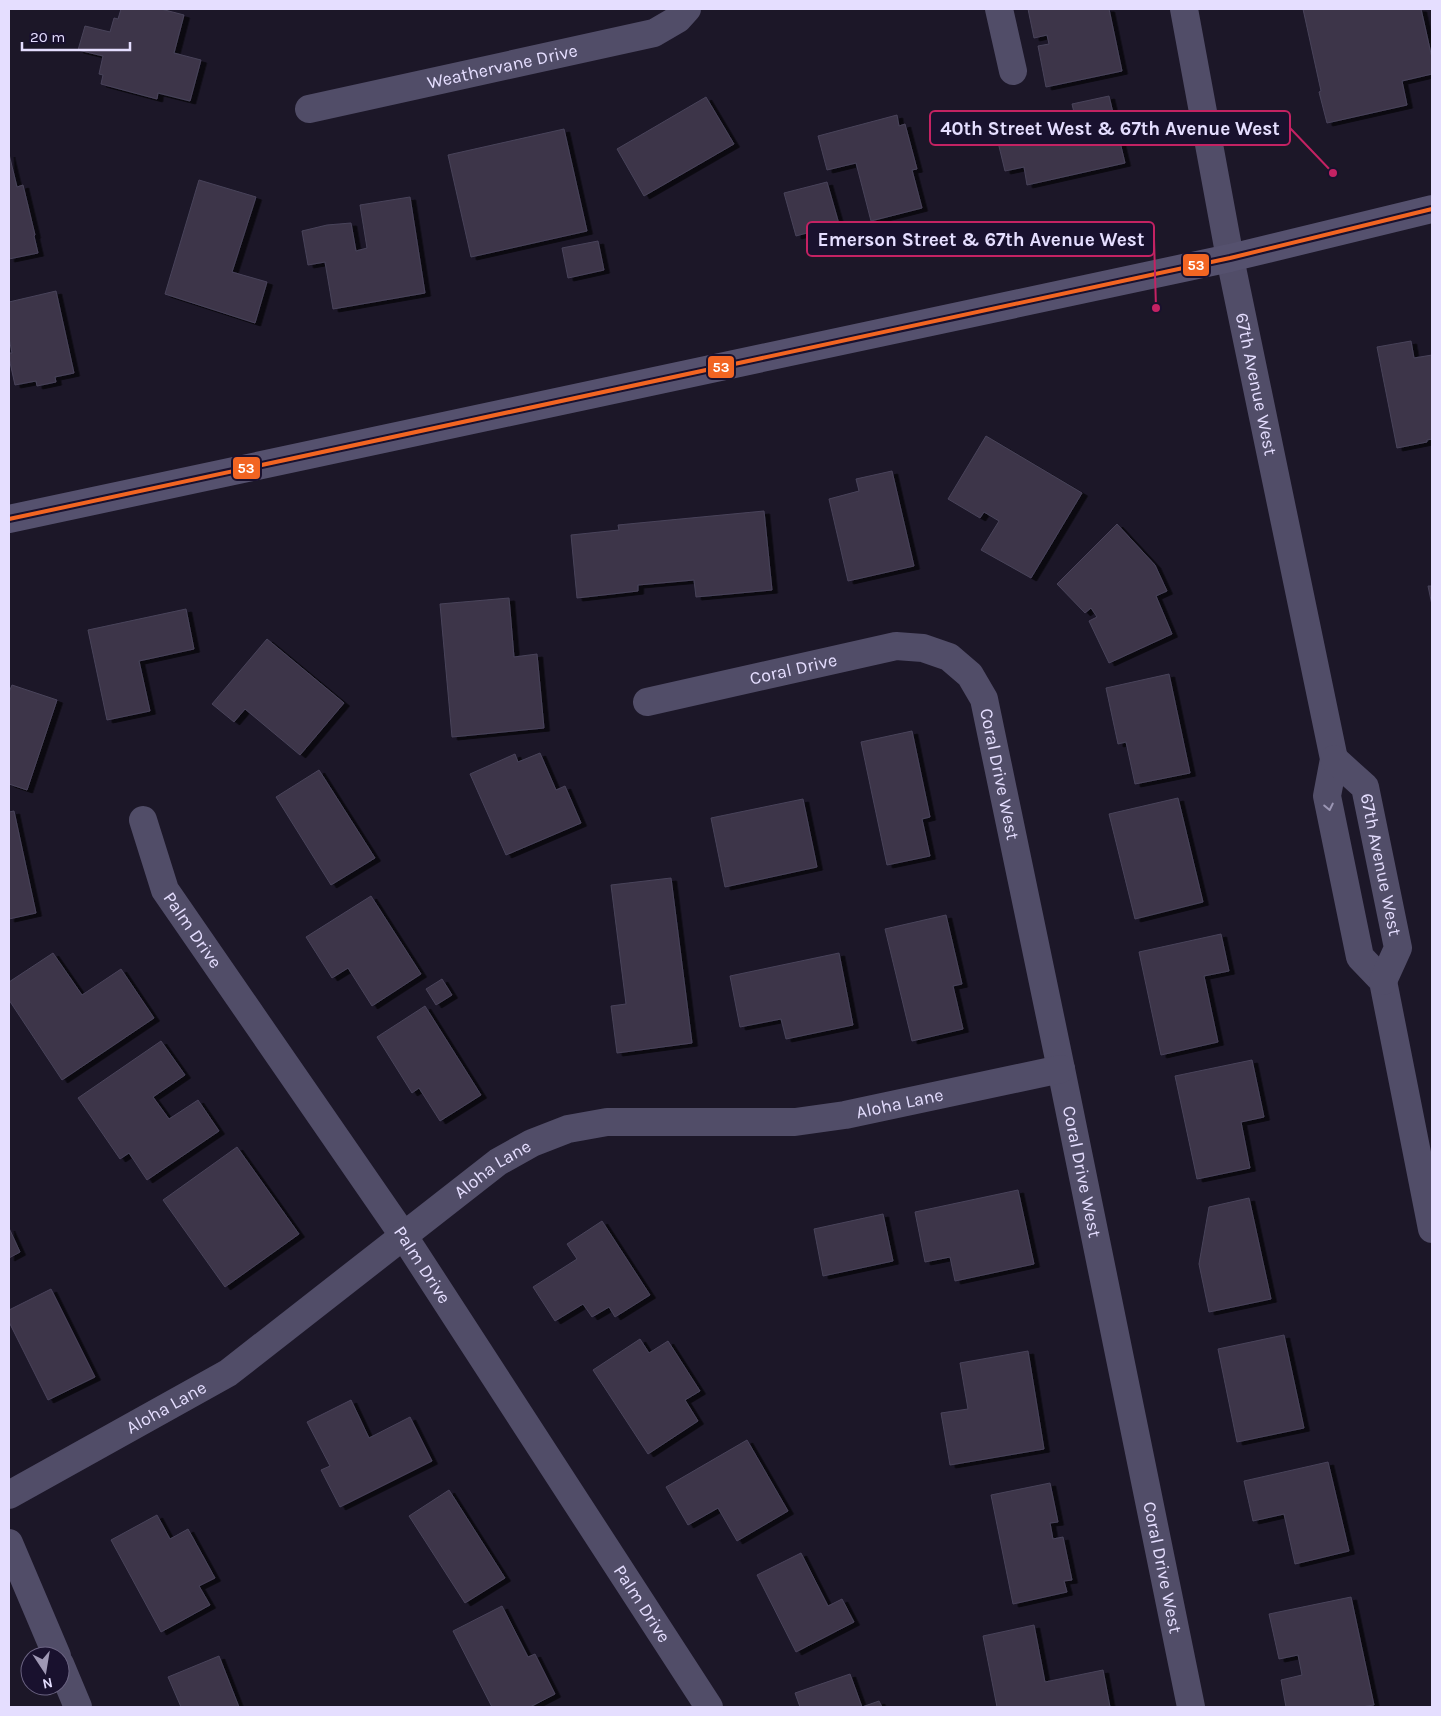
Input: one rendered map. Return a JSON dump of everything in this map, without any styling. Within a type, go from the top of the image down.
[{"type":"main road","points":[[9,519],[1230,258],[1432,209]]},
{"type":"street","name":"Weathervane Drive","points":[[309,109],[654,33],[678,20],[687,9]]},
{"type":"street","points":[[999,9],[1013,70]]},
{"type":"street","name":"67th Avenue West","points":[[1184,9],[1230,258],[1334,759],[1327,796],[1360,956],[1384,981],[1398,948],[1365,787],[1334,759]]},
{"type":"street","name":"Coral Drive","points":[[646,702],[896,646],[923,648],[940,654]]},
{"type":"street","name":"Coral Drive West","points":[[940,654],[949,657],[970,675],[984,699],[1191,1707]]},
{"type":"street","name":"Palm Drive","points":[[143,820],[164,890],[403,1235],[709,1707]]},
{"type":"street","points":[[1384,981],[1432,1223]]},
{"type":"street","name":"Aloha Lane","points":[[9,1495],[228,1373],[498,1162],[532,1143],[568,1129],[607,1122],[795,1122],[845,1115],[1061,1069]]},
{"type":"street","points":[[9,1543],[52,1646]]},
{"type":"street","points":[[70,1688],[78,1707]]},
{"type":"building","points":[[121,9],[161,9],[184,15],[174,53],[201,60],[190,101],[158,93],[157,99],[101,84],[103,75],[99,74],[103,56],[78,50],[85,26],[110,32],[114,18],[118,19]]},
{"type":"building","points":[[1028,9],[1109,9],[1122,71],[1046,87],[1038,46],[1049,44],[1047,35],[1034,38]]},
{"type":"building","points":[[1303,9],[1421,9],[1432,58],[1432,74],[1402,81],[1407,105],[1327,123]]},
{"type":"building","points":[[1109,96],[1125,163],[1027,185],[1024,167],[1005,171],[996,134],[1072,116],[1074,126],[1077,125],[1072,104]]},
{"type":"building","points":[[706,97],[734,144],[644,196],[617,149]]},
{"type":"building","points":[[897,115],[899,126],[905,124],[917,169],[912,170],[922,208],[871,221],[856,163],[827,170],[818,136]]},
{"type":"building","points":[[564,129],[587,231],[471,257],[448,155]]},
{"type":"building","points":[[9,154],[17,187],[23,185],[38,253],[9,259]]},
{"type":"building","points":[[199,180],[256,197],[232,272],[267,282],[255,323],[165,294]]},
{"type":"building","points":[[827,182],[839,224],[796,236],[784,193]]},
{"type":"building","points":[[410,197],[425,293],[333,309],[325,262],[308,265],[302,231],[327,225],[351,223],[356,251],[367,248],[360,205]]},
{"type":"building","points":[[598,241],[604,270],[568,278],[562,248]]},
{"type":"building","points":[[56,291],[74,373],[55,377],[56,382],[37,386],[36,381],[15,385],[9,358],[9,353],[12,353],[9,338],[9,302]]},
{"type":"building","points":[[1411,341],[1414,358],[1432,355],[1432,439],[1427,440],[1427,442],[1397,448],[1377,347]]},
{"type":"building","points":[[986,436],[1082,493],[1031,578],[981,550],[999,521],[984,512],[980,518],[948,499]]},
{"type":"building","points":[[892,471],[914,566],[848,581],[829,499],[859,491],[856,479]]},
{"type":"building","points":[[764,511],[772,590],[696,597],[694,580],[638,585],[638,591],[577,598],[571,535],[619,530],[618,525]]},
{"type":"building","points":[[1117,524],[1155,565],[1167,591],[1156,596],[1172,634],[1109,663],[1089,621],[1097,617],[1091,608],[1085,613],[1057,584]]},
{"type":"building","points":[[1428,586],[1432,586],[1432,605]]},
{"type":"building","points":[[509,598],[514,657],[537,654],[544,728],[452,737],[440,604]]},
{"type":"building","points":[[186,609],[194,649],[139,661],[150,711],[107,720],[88,630]]},
{"type":"building","points":[[267,639],[344,703],[300,755],[245,709],[234,722],[212,704]]},
{"type":"building","points":[[1169,674],[1190,773],[1135,784],[1126,742],[1118,744],[1106,688]]},
{"type":"building","points":[[12,685],[57,700],[27,790],[9,784],[9,692]]},
{"type":"building","points":[[912,731],[930,817],[922,819],[930,856],[887,865],[861,742]]},
{"type":"building","points":[[540,753],[556,790],[565,786],[581,823],[506,855],[470,774],[515,754],[518,762]]},
{"type":"building","points":[[319,770],[375,858],[331,885],[276,797]]},
{"type":"building","points":[[1178,798],[1203,902],[1135,919],[1109,814]]},
{"type":"building","points":[[803,799],[817,867],[725,887],[711,818]]},
{"type":"building","points":[[14,811],[36,913],[9,919],[9,812]]},
{"type":"building","points":[[671,878],[692,1043],[617,1053],[611,1006],[626,1004],[611,885]]},
{"type":"building","points":[[371,896],[421,974],[372,1006],[348,968],[332,978],[306,937]]},
{"type":"building","points":[[946,915],[962,984],[953,986],[963,1029],[912,1041],[885,929]]},
{"type":"building","points":[[1221,934],[1229,971],[1204,976],[1218,1042],[1161,1055],[1139,952]]},
{"type":"building","points":[[53,953],[82,995],[121,969],[154,1018],[62,1080],[9,1000],[9,982]]},
{"type":"building","points":[[839,953],[853,1025],[786,1039],[781,1019],[740,1027],[730,976]]},
{"type":"building","points":[[442,979],[452,995],[436,1005],[426,989]]},
{"type":"building","points":[[425,1006],[481,1095],[440,1121],[419,1088],[412,1093],[377,1037]]},
{"type":"building","points":[[161,1041],[185,1075],[153,1097],[169,1119],[198,1100],[219,1131],[147,1180],[129,1153],[120,1159],[78,1098]]},
{"type":"building","points":[[1252,1060],[1264,1117],[1241,1122],[1250,1168],[1197,1179],[1175,1076]]},
{"type":"building","points":[[237,1147],[299,1234],[225,1287],[163,1200]]},
{"type":"building","points":[[1018,1190],[1034,1264],[955,1281],[950,1257],[925,1262],[915,1212]]},
{"type":"building","points":[[1249,1198],[1271,1299],[1209,1312],[1199,1264],[1209,1207]]},
{"type":"building","points":[[883,1214],[893,1261],[823,1276],[814,1229]]},
{"type":"building","points":[[602,1221],[650,1295],[615,1317],[609,1307],[592,1317],[583,1304],[555,1321],[533,1287],[577,1259],[567,1244]]},
{"type":"building","points":[[9,1228],[20,1252],[9,1258]]},
{"type":"building","points":[[51,1289],[95,1377],[48,1400],[9,1322],[9,1310]]},
{"type":"building","points":[[1284,1335],[1304,1428],[1237,1442],[1218,1349]]},
{"type":"building","points":[[640,1339],[649,1353],[668,1341],[700,1391],[685,1400],[698,1421],[648,1454],[593,1370]]},
{"type":"building","points":[[1028,1351],[1044,1449],[950,1465],[941,1413],[968,1409],[960,1363]]},
{"type":"building","points":[[351,1400],[369,1438],[410,1417],[432,1461],[340,1507],[321,1470],[330,1466],[307,1422]]},
{"type":"building","points":[[747,1440],[788,1511],[737,1541],[718,1508],[688,1525],[666,1487]]},
{"type":"building","points":[[1328,1462],[1349,1551],[1295,1564],[1284,1514],[1253,1521],[1244,1481]]},
{"type":"building","points":[[1050,1483],[1058,1522],[1050,1523],[1053,1539],[1063,1537],[1072,1580],[1064,1581],[1067,1592],[1013,1604],[991,1495]]},
{"type":"building","points":[[449,1490],[505,1578],[465,1603],[409,1516]]},
{"type":"building","points":[[157,1515],[170,1539],[188,1529],[215,1578],[199,1586],[210,1605],[161,1632],[111,1540]]},
{"type":"building","points":[[801,1553],[828,1606],[842,1599],[854,1622],[796,1652],[757,1575]]},
{"type":"building","points":[[1351,1597],[1374,1705],[1361,1707],[1286,1707],[1281,1680],[1302,1675],[1298,1655],[1279,1659],[1269,1614]]},
{"type":"building","points":[[502,1606],[528,1657],[535,1654],[555,1694],[530,1707],[492,1707],[453,1631]]},
{"type":"building","points":[[1034,1625],[1045,1682],[1103,1670],[1110,1707],[997,1707],[983,1636]]},
{"type":"building","points":[[219,1656],[239,1707],[181,1707],[168,1677]]},
{"type":"building","points":[[850,1674],[862,1707],[800,1707],[795,1693]]},
{"type":"building","points":[[879,1701],[882,1707],[862,1707]]},
{"type":"transit line","name":"53","points":[[9,519],[1230,258],[1432,209]]},
{"type":"place","name":"40th Street West & 67th Avenue West","points":[[1333,173]]},
{"type":"place","name":"Emerson Street & 67th Avenue West","points":[[1156,308]]}]
